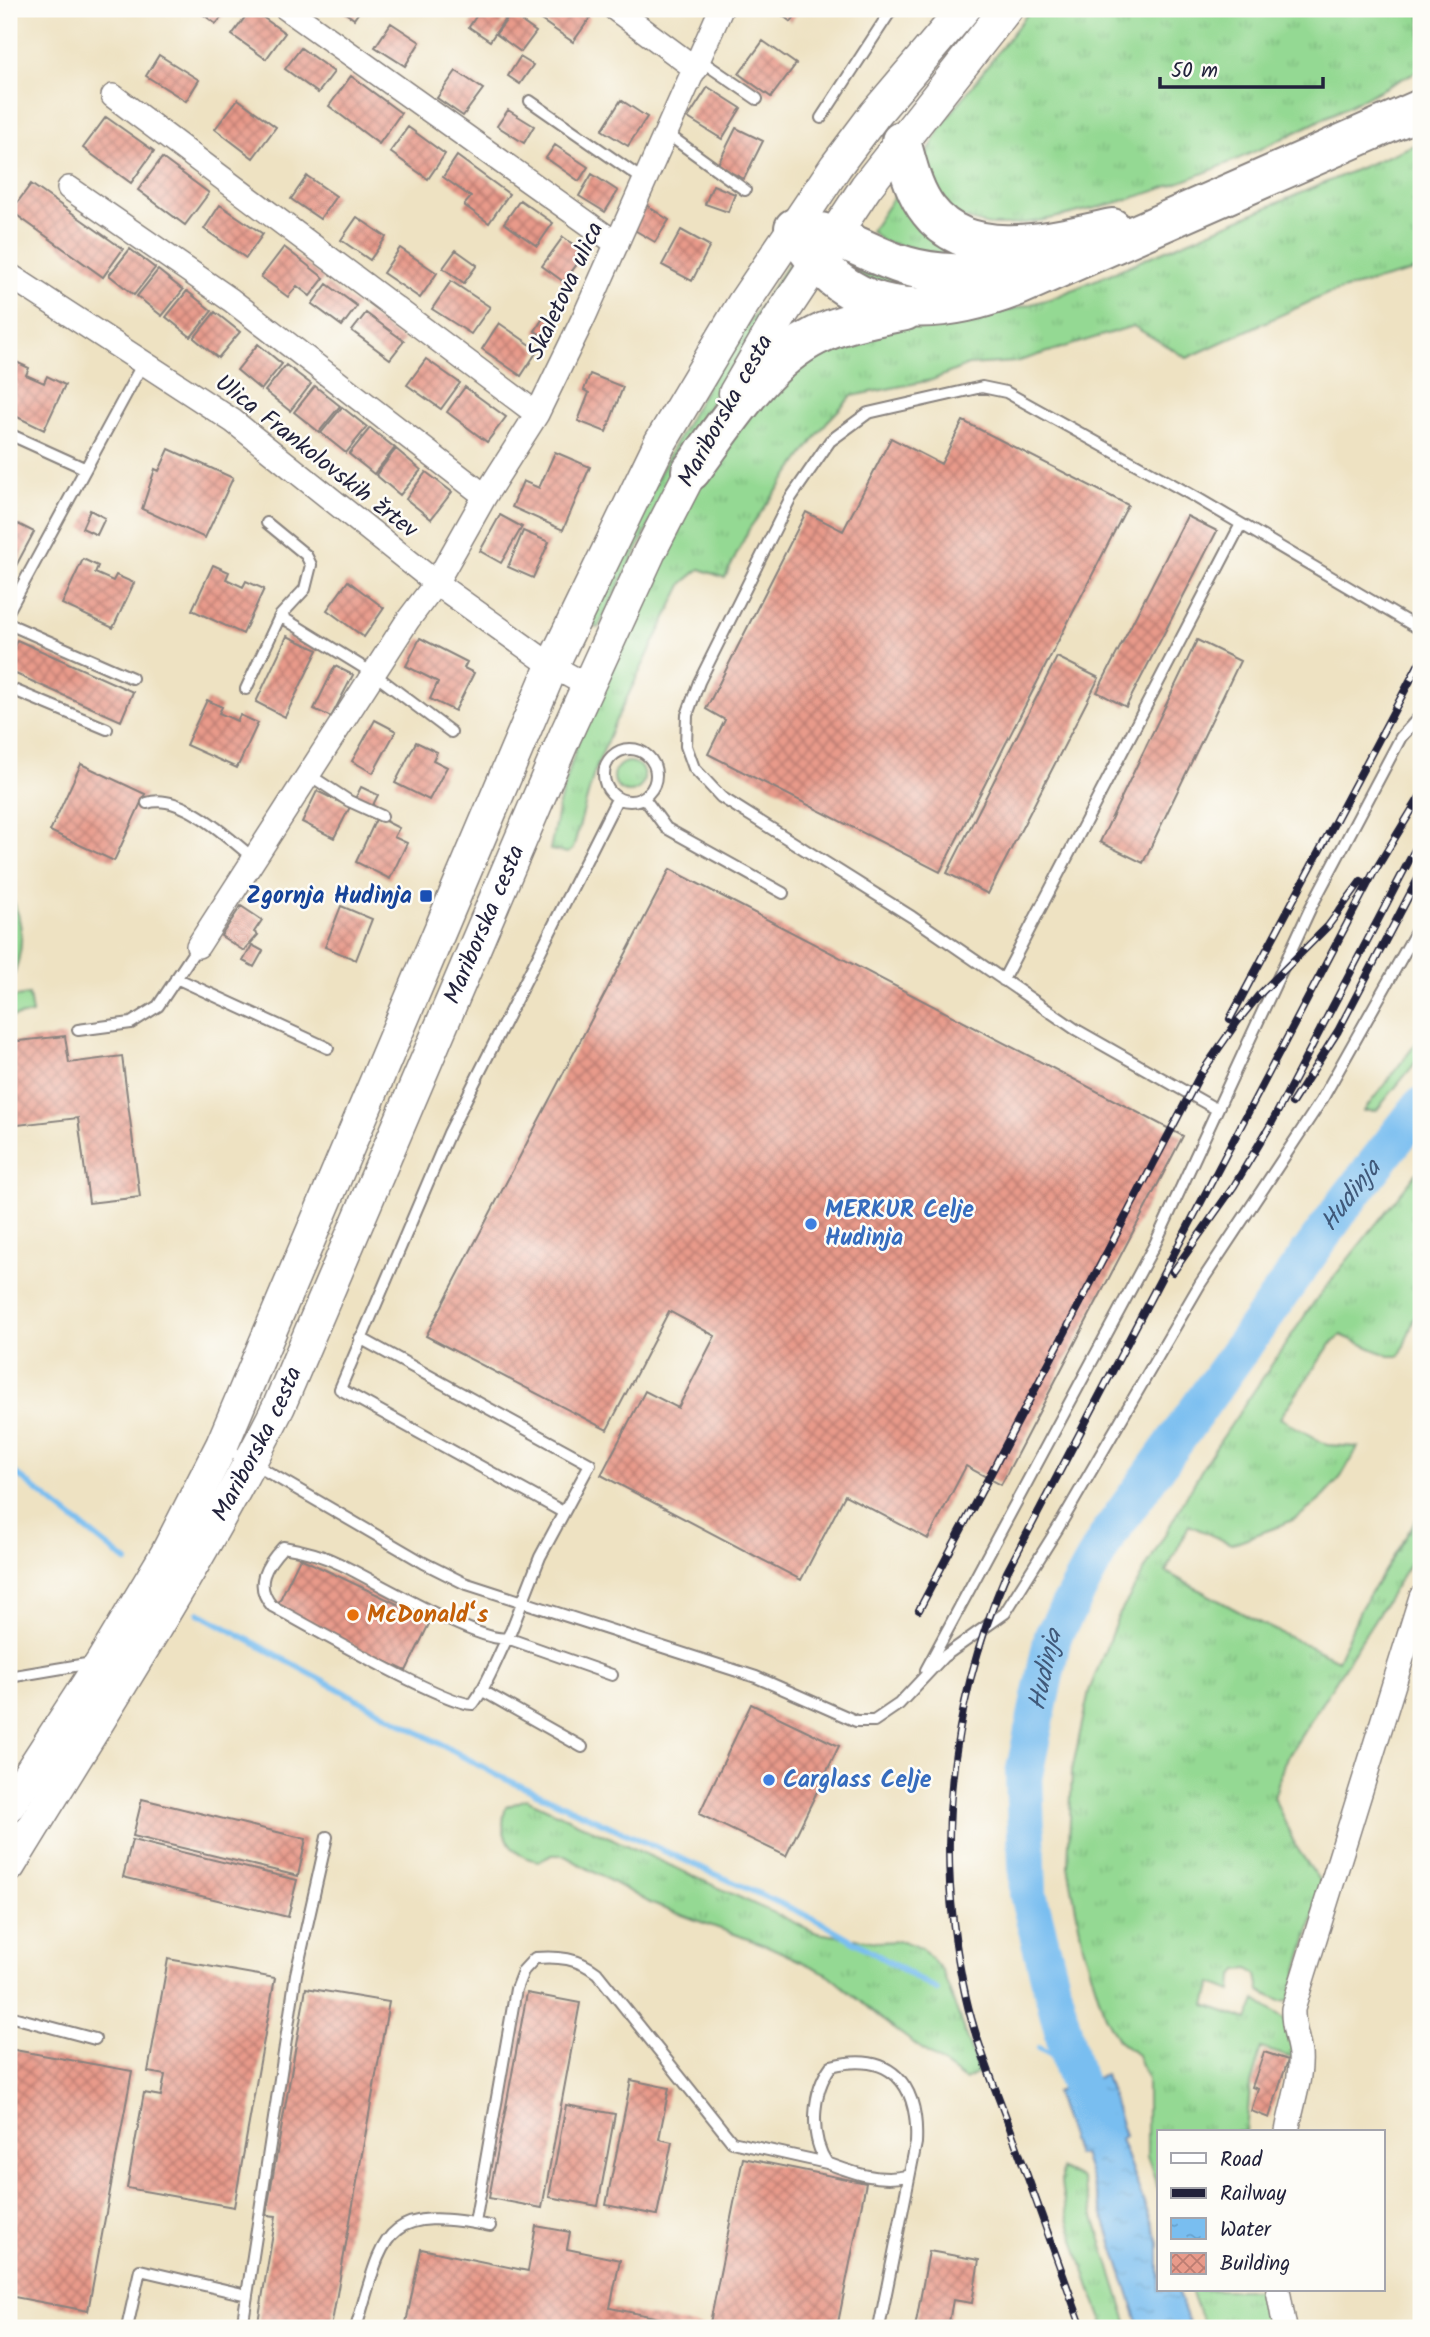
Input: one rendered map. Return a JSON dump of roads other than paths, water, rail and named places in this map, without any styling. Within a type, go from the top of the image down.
[{"type":"highway","points":[[691,471],[762,379],[787,355],[816,336],[862,319],[982,300],[1196,210],[1377,129],[1420,113]]},
{"type":"highway","points":[[901,141],[915,188],[928,210],[942,225],[977,242],[1018,244],[1074,236],[1196,210]]},
{"type":"highway","points":[[794,228],[825,248],[858,295],[882,303],[922,308]]},
{"type":"highway","points":[[825,248],[875,256],[908,267],[942,273],[1054,270]]},
{"type":"main road","name":"Mariborska cesta","points":[[9,1805],[102,1662],[166,1555],[222,1445],[552,666],[660,443],[699,374],[794,228],[874,114],[964,9]]},
{"type":"main road","name":"Mariborska cesta","points":[[9,1866],[129,1674],[250,1462],[324,1303],[588,685],[691,471],[774,326],[825,248],[901,141],[1006,9]]},
{"type":"street","points":[[287,9],[617,244]]},
{"type":"street","points":[[615,9],[698,64]]},
{"type":"street","name":"Skaletova ulica","points":[[198,946],[308,774],[436,583],[485,496],[537,414],[617,244],[721,9]]},
{"type":"street","points":[[113,96],[537,414]]},
{"type":"street","points":[[69,188],[231,300],[485,496]]},
{"type":"street","name":"Ulica Frankolovskih žrtev","points":[[9,275],[233,421],[436,583],[552,666],[588,685]]},
{"type":"street","points":[[1287,2130],[1299,2073],[1300,2054],[1292,2025],[1293,2010],[1421,1597]]},
{"type":"street","points":[[1278,2292],[1284,2328]]},
{"type":"lane","points":[[821,118],[892,9]]},
{"type":"lane","points":[[698,64],[757,99]]},
{"type":"lane","points":[[530,101],[645,181]]},
{"type":"lane","points":[[666,133],[745,190]]},
{"type":"lane","points":[[9,610],[143,363]]},
{"type":"lane","points":[[1216,1109],[1075,1029],[912,917],[721,797],[694,768],[686,746],[687,715],[699,682],[790,499],[830,441],[868,413],[982,387],[1006,392],[1241,524],[1421,631]]},
{"type":"lane","points":[[9,434],[84,468]]},
{"type":"lane","points":[[246,689],[280,616],[305,589],[311,565],[306,555],[267,523]]},
{"type":"lane","points":[[1003,980],[1241,524]]},
{"type":"lane","points":[[280,616],[374,674],[451,732]]},
{"type":"lane","points":[[9,624],[132,678]]},
{"type":"lane","points":[[9,688],[107,729]]},
{"type":"lane","points":[[920,1682],[1155,1244],[1317,895],[1401,737],[1421,715]]},
{"type":"lane","points":[[621,750],[636,750],[650,758],[656,774],[653,788],[643,798],[631,802],[617,799],[606,788],[603,774],[609,759],[621,750]]},
{"type":"lane","points":[[308,774],[349,801],[382,816]]},
{"type":"lane","points":[[643,798],[666,828],[783,893]]},
{"type":"lane","points":[[563,1512],[340,1389],[360,1338],[485,1059],[617,799]]},
{"type":"lane","points":[[148,803],[167,802],[196,815],[253,858]]},
{"type":"lane","points":[[222,1445],[424,1563],[464,1583],[756,1677],[856,1721],[874,1721],[899,1704],[943,1657],[1005,1613],[1058,1528],[1200,1284],[1321,1101],[1421,923]]},
{"type":"lane","points":[[78,1030],[131,1023],[158,1006],[198,946]]},
{"type":"lane","points":[[176,978],[328,1048]]},
{"type":"lane","points":[[360,1338],[590,1464],[540,1557],[524,1602],[507,1638],[478,1695],[465,1705],[426,1688],[272,1606],[264,1597],[261,1581],[266,1567],[283,1547],[300,1550],[338,1562],[468,1628],[496,1639],[507,1638],[612,1675]]},
{"type":"lane","points":[[9,1677],[102,1662]]},
{"type":"lane","points":[[478,1695],[582,1747]]},
{"type":"lane","points":[[242,2328],[296,1974],[327,1837]]},
{"type":"lane","points":[[475,2222],[516,1989],[523,1971],[535,1958],[554,1956],[584,1962],[597,1973],[732,2142],[827,2163],[870,2177],[889,2180],[907,2176]]},
{"type":"lane","points":[[9,2016],[95,2039]]},
{"type":"lane","points":[[827,2163],[816,2139],[821,2080],[831,2066],[869,2061],[886,2067],[898,2077],[911,2096],[916,2131],[878,2328]]},
{"type":"lane","points":[[356,2328],[386,2239],[411,2219],[444,2217],[490,2226]]},
{"type":"lane","points":[[127,2328],[139,2270],[247,2295]]},
{"type":"water","points":[[1105,2075],[1125,2136],[1120,2139],[1157,2237],[1157,2292],[1178,2292],[1191,2328],[1140,2328],[1083,2154],[1076,2155],[1055,2092]]},
{"type":"waterway","name":"Hudinja","points":[[1096,2134],[1072,2066],[1028,1894],[1024,1774],[1053,1636],[1108,1535],[1343,1206],[1421,1106]]},
{"type":"waterway","points":[[9,1468],[127,1562]]},
{"type":"waterway","points":[[199,1613],[499,1776],[819,1921],[937,1990]]},
{"type":"waterway","points":[[1039,2048],[1072,2066]]},
{"type":"railway","points":[[1230,1019],[1421,660]]},
{"type":"railway","points":[[1082,2328],[975,2031],[956,1943],[950,1889],[952,1781],[971,1675],[1007,1572],[1373,874],[1421,795]]},
{"type":"railway","points":[[1173,1272],[1234,1186],[1270,1126],[1421,838]]},
{"type":"railway","points":[[1292,1103],[1338,1031],[1421,873]]},
{"type":"railway","points":[[919,1610],[1200,1075],[1259,995],[1328,926],[1361,881]]},
{"type":"place","name":"Zgornja Hudinja","points":[[426,896]]},
{"type":"place","name":"MERKUR Celje Hudinja","points":[[811,1224]]},
{"type":"place","name":"McDonald‘s","points":[[353,1615]]},
{"type":"place","name":"Carglass Celje","points":[[769,1780]]}]
